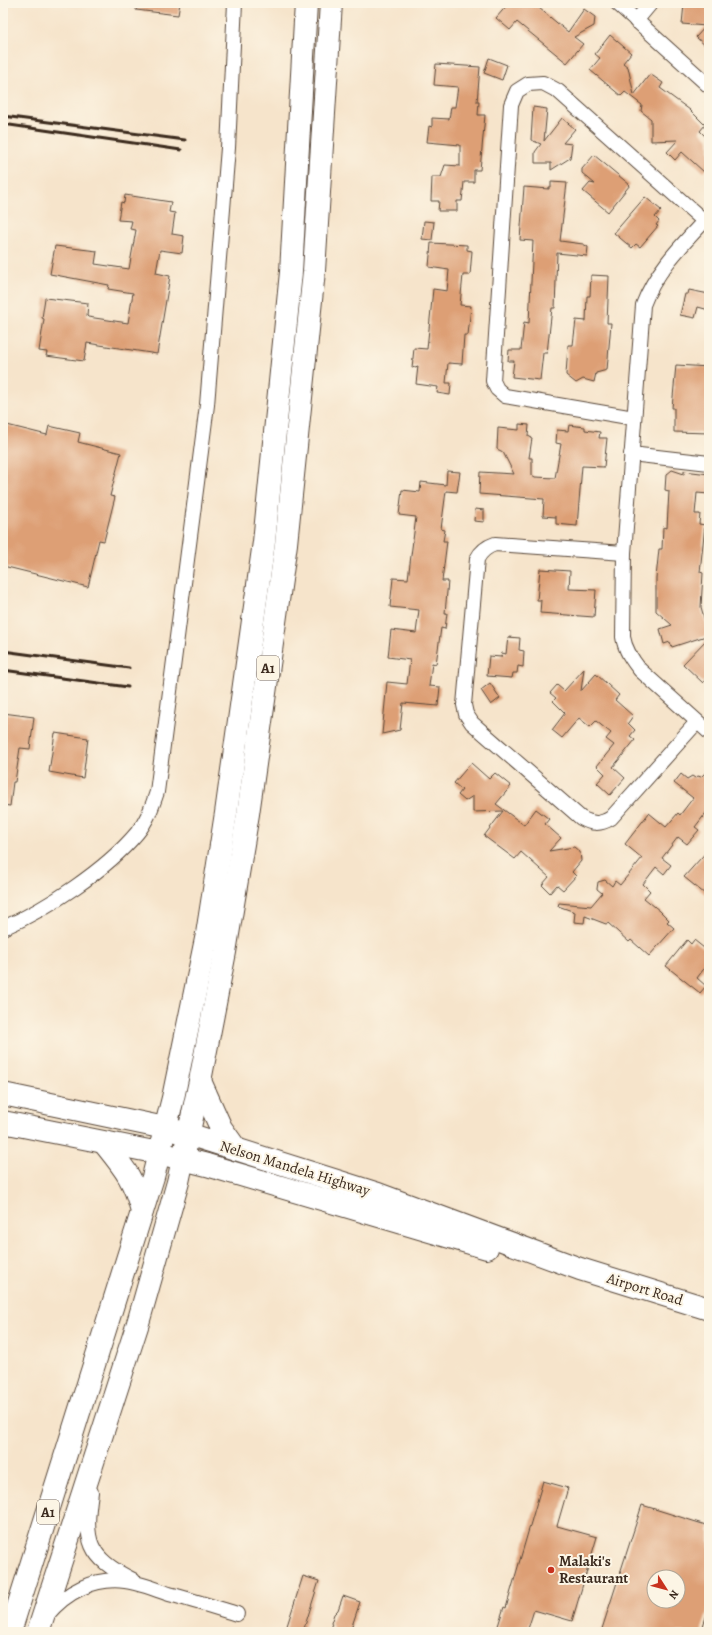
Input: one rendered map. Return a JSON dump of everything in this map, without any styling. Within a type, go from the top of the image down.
[{"type":"main road","name":"A1","points":[[10,1632],[159,1154],[173,1098],[207,934],[226,813],[264,542],[291,272],[306,3]]},
{"type":"main road","name":"A1","points":[[39,1631],[138,1323],[178,1182],[200,1081],[225,952],[248,814],[286,544],[314,271],[331,3]]},
{"type":"main road","points":[[200,1081],[221,1128],[236,1149]]},
{"type":"main road","name":"Nelson Mandela Highway","points":[[3,1094],[188,1134],[378,1194],[579,1272]]},
{"type":"main road","name":"Nelson Mandela Highway","points":[[3,1122],[207,1165],[579,1272]]},
{"type":"main road","points":[[104,1143],[122,1164],[132,1180],[142,1211]]},
{"type":"main road","points":[[579,1272],[709,1318]]},
{"type":"main road","name":"Airport Road","points":[[579,1272],[709,1309]]},
{"type":"street","points":[[3,928],[17,922],[58,898],[86,879],[122,848],[138,832],[150,813],[157,792],[206,405],[228,148],[235,3]]},
{"type":"street","points":[[617,3],[709,86]]},
{"type":"street","points":[[636,21],[651,3]]},
{"type":"street","points":[[634,418],[505,396],[497,389],[493,381],[511,105],[518,91],[528,84],[543,83],[558,91],[707,218],[663,268],[649,289],[643,305],[624,553],[623,637],[624,645],[631,659],[640,670],[709,732]]},
{"type":"street","points":[[631,454],[709,463]]},
{"type":"street","points":[[624,553],[495,544],[488,546],[480,552],[477,559],[464,705],[466,714],[472,723],[582,818],[588,822],[596,824],[611,818],[697,722]]},
{"type":"street","points":[[98,1448],[87,1526],[90,1542],[97,1555],[114,1570],[142,1585]]},
{"type":"street","points":[[39,1631],[48,1615],[59,1602],[74,1591],[90,1584],[107,1581],[125,1581],[142,1585],[237,1614]]},
{"type":"building","points":[[137,3],[180,3],[178,15],[136,10]]},
{"type":"building","points":[[509,3],[533,3],[568,32],[584,9],[595,17],[594,26],[574,37],[583,44],[567,63],[517,22],[510,30],[496,18]]},
{"type":"building","points":[[684,4],[709,6],[709,49],[696,37],[706,26],[682,24]]},
{"type":"building","points":[[610,35],[631,53],[623,63],[628,67],[634,95],[650,74],[663,83],[660,88],[690,110],[705,125],[700,131],[709,140],[709,167],[704,172],[682,152],[675,160],[667,152],[678,140],[651,141],[651,119],[641,111],[642,105],[625,92],[621,96],[590,70],[600,58],[595,54]]},
{"type":"building","points":[[489,58],[507,65],[502,80],[484,73]]},
{"type":"building","points":[[436,64],[480,67],[477,102],[479,102],[478,115],[485,115],[480,170],[474,170],[474,182],[464,182],[462,201],[457,201],[457,211],[438,211],[439,201],[431,201],[432,177],[441,177],[445,165],[460,166],[460,145],[427,142],[429,126],[432,127],[432,118],[449,119],[451,107],[455,107],[458,87],[434,85]]},
{"type":"building","points":[[533,107],[547,109],[544,141],[562,118],[575,129],[563,143],[572,144],[570,158],[551,170],[551,163],[535,163],[535,152],[541,144],[531,140]]},
{"type":"building","points":[[594,155],[630,185],[608,212],[583,191],[590,183],[595,184],[582,173],[582,169]]},
{"type":"building","points":[[551,182],[567,183],[560,241],[583,244],[588,247],[587,256],[557,253],[555,308],[552,308],[547,353],[543,353],[540,380],[512,377],[514,361],[508,361],[509,350],[521,350],[524,322],[529,323],[533,241],[520,240],[524,187],[549,189],[549,187],[551,187]]},
{"type":"building","points":[[125,195],[171,202],[169,212],[175,213],[172,234],[184,236],[182,253],[160,250],[156,273],[170,276],[157,354],[87,343],[84,361],[46,356],[47,352],[39,351],[44,319],[42,318],[45,298],[88,303],[88,317],[128,323],[133,293],[108,289],[109,285],[50,274],[55,246],[97,251],[95,264],[129,269],[136,230],[130,229],[132,221],[118,220],[121,202],[124,203]]},
{"type":"building","points":[[645,197],[661,210],[655,217],[659,221],[656,225],[658,226],[640,247],[636,244],[632,248],[614,233]]},
{"type":"building","points":[[424,221],[434,222],[432,240],[422,239]]},
{"type":"building","points":[[431,243],[467,245],[467,250],[472,251],[470,275],[463,275],[460,305],[471,306],[468,335],[464,335],[462,364],[448,363],[446,383],[451,383],[450,395],[437,393],[438,387],[416,384],[418,366],[412,368],[414,348],[427,349],[433,289],[447,291],[449,270],[429,267]]},
{"type":"building","points":[[591,275],[609,276],[607,323],[611,323],[607,370],[596,373],[594,382],[583,379],[576,383],[566,375],[568,345],[573,345],[576,320],[586,321],[587,296],[590,296]]},
{"type":"building","points":[[689,290],[709,294],[709,310],[698,307],[695,318],[680,315],[685,294],[688,294]]},
{"type":"building","points":[[676,365],[709,367],[709,433],[674,432],[674,408],[672,408]]},
{"type":"building","points":[[3,424],[47,435],[49,426],[80,433],[78,442],[121,453],[110,496],[115,497],[104,541],[99,540],[88,587],[3,566]]},
{"type":"building","points":[[519,424],[529,425],[528,436],[532,438],[529,458],[532,458],[532,475],[535,477],[555,478],[561,444],[556,443],[557,430],[568,431],[569,425],[585,427],[585,430],[600,432],[599,438],[607,438],[604,467],[582,466],[577,526],[556,524],[556,517],[543,516],[544,499],[479,494],[480,472],[514,474],[503,452],[497,449],[498,428],[519,430]]},
{"type":"building","points":[[672,470],[684,474],[684,471],[709,474],[709,494],[697,493],[695,514],[700,514],[699,524],[705,525],[700,572],[703,573],[701,607],[709,635],[672,647],[670,642],[664,644],[660,629],[672,625],[656,611],[656,578],[659,549],[662,549],[663,527],[667,528],[669,491],[665,490],[666,475]]},
{"type":"building","points":[[447,471],[460,472],[457,492],[446,491],[441,529],[445,530],[443,541],[447,541],[442,581],[448,581],[445,613],[447,613],[445,629],[441,628],[436,664],[432,663],[429,686],[440,687],[438,706],[403,703],[400,730],[382,734],[387,682],[407,684],[410,660],[388,657],[391,630],[416,633],[419,610],[390,607],[393,578],[408,579],[416,517],[399,515],[402,490],[420,492],[421,482],[446,485]]},
{"type":"building","points":[[475,509],[484,510],[484,522],[474,521]]},
{"type":"building","points":[[540,569],[570,571],[569,589],[596,590],[594,617],[540,613],[541,600],[537,600]]},
{"type":"building","points":[[508,637],[520,638],[519,650],[524,651],[523,667],[518,666],[517,673],[513,673],[512,678],[487,676],[489,656],[501,657],[502,653],[506,654]]},
{"type":"building","points":[[709,637],[709,676],[703,683],[683,664]]},
{"type":"building","points":[[584,669],[581,691],[596,674],[619,695],[615,700],[633,716],[628,723],[635,730],[630,736],[635,740],[613,767],[625,778],[610,795],[597,783],[605,774],[597,766],[614,745],[606,739],[611,733],[596,721],[590,727],[579,718],[562,738],[552,730],[565,713],[553,701],[556,698],[550,693],[557,685],[564,691]]},
{"type":"building","points":[[490,683],[500,698],[491,705],[481,690]]},
{"type":"building","points":[[3,713],[34,717],[30,749],[20,748],[10,806],[3,805]]},
{"type":"building","points":[[55,733],[88,738],[83,778],[49,772]]},
{"type":"building","points":[[471,763],[489,779],[495,773],[511,786],[496,804],[524,825],[536,809],[549,819],[545,824],[561,838],[549,851],[574,847],[580,852],[581,861],[572,872],[576,876],[563,890],[557,885],[550,893],[542,885],[549,877],[521,852],[515,859],[484,836],[503,811],[473,812],[473,796],[465,801],[458,795],[462,790],[454,783]]},
{"type":"building","points":[[709,769],[709,809],[695,827],[699,830],[687,844],[678,837],[662,858],[671,865],[664,874],[656,867],[643,884],[650,891],[644,898],[669,920],[667,922],[674,928],[649,956],[631,940],[629,942],[608,923],[606,924],[585,916],[584,923],[574,922],[575,912],[558,906],[559,903],[591,906],[602,893],[597,889],[598,882],[605,880],[612,886],[615,881],[620,885],[642,858],[625,844],[649,813],[666,827],[678,813],[680,815],[693,798],[674,783],[681,774],[687,779],[692,776],[695,778],[698,776],[701,777]]},
{"type":"building","points":[[709,849],[709,889],[705,894],[684,877]]},
{"type":"building","points":[[687,940],[691,944],[694,940],[709,952],[709,962],[697,978],[706,986],[700,993],[666,966]]},
{"type":"building","points":[[543,1481],[568,1488],[557,1526],[597,1537],[572,1621],[534,1610],[527,1632],[496,1632],[504,1607],[506,1608]]},
{"type":"building","points":[[642,1505],[709,1526],[709,1608],[701,1632],[601,1632]]},
{"type":"building","points":[[303,1576],[319,1581],[303,1632],[285,1632]]},
{"type":"building","points":[[343,1596],[360,1602],[350,1632],[334,1630],[331,1623]]},
{"type":"railway","points":[[3,116],[185,140]]},
{"type":"railway","points":[[3,124],[181,150]]},
{"type":"railway","points":[[3,651],[129,668]]},
{"type":"railway","points":[[3,670],[128,687]]},
{"type":"place","name":"Malaki's Restaurant","points":[[551,1570]]}]
